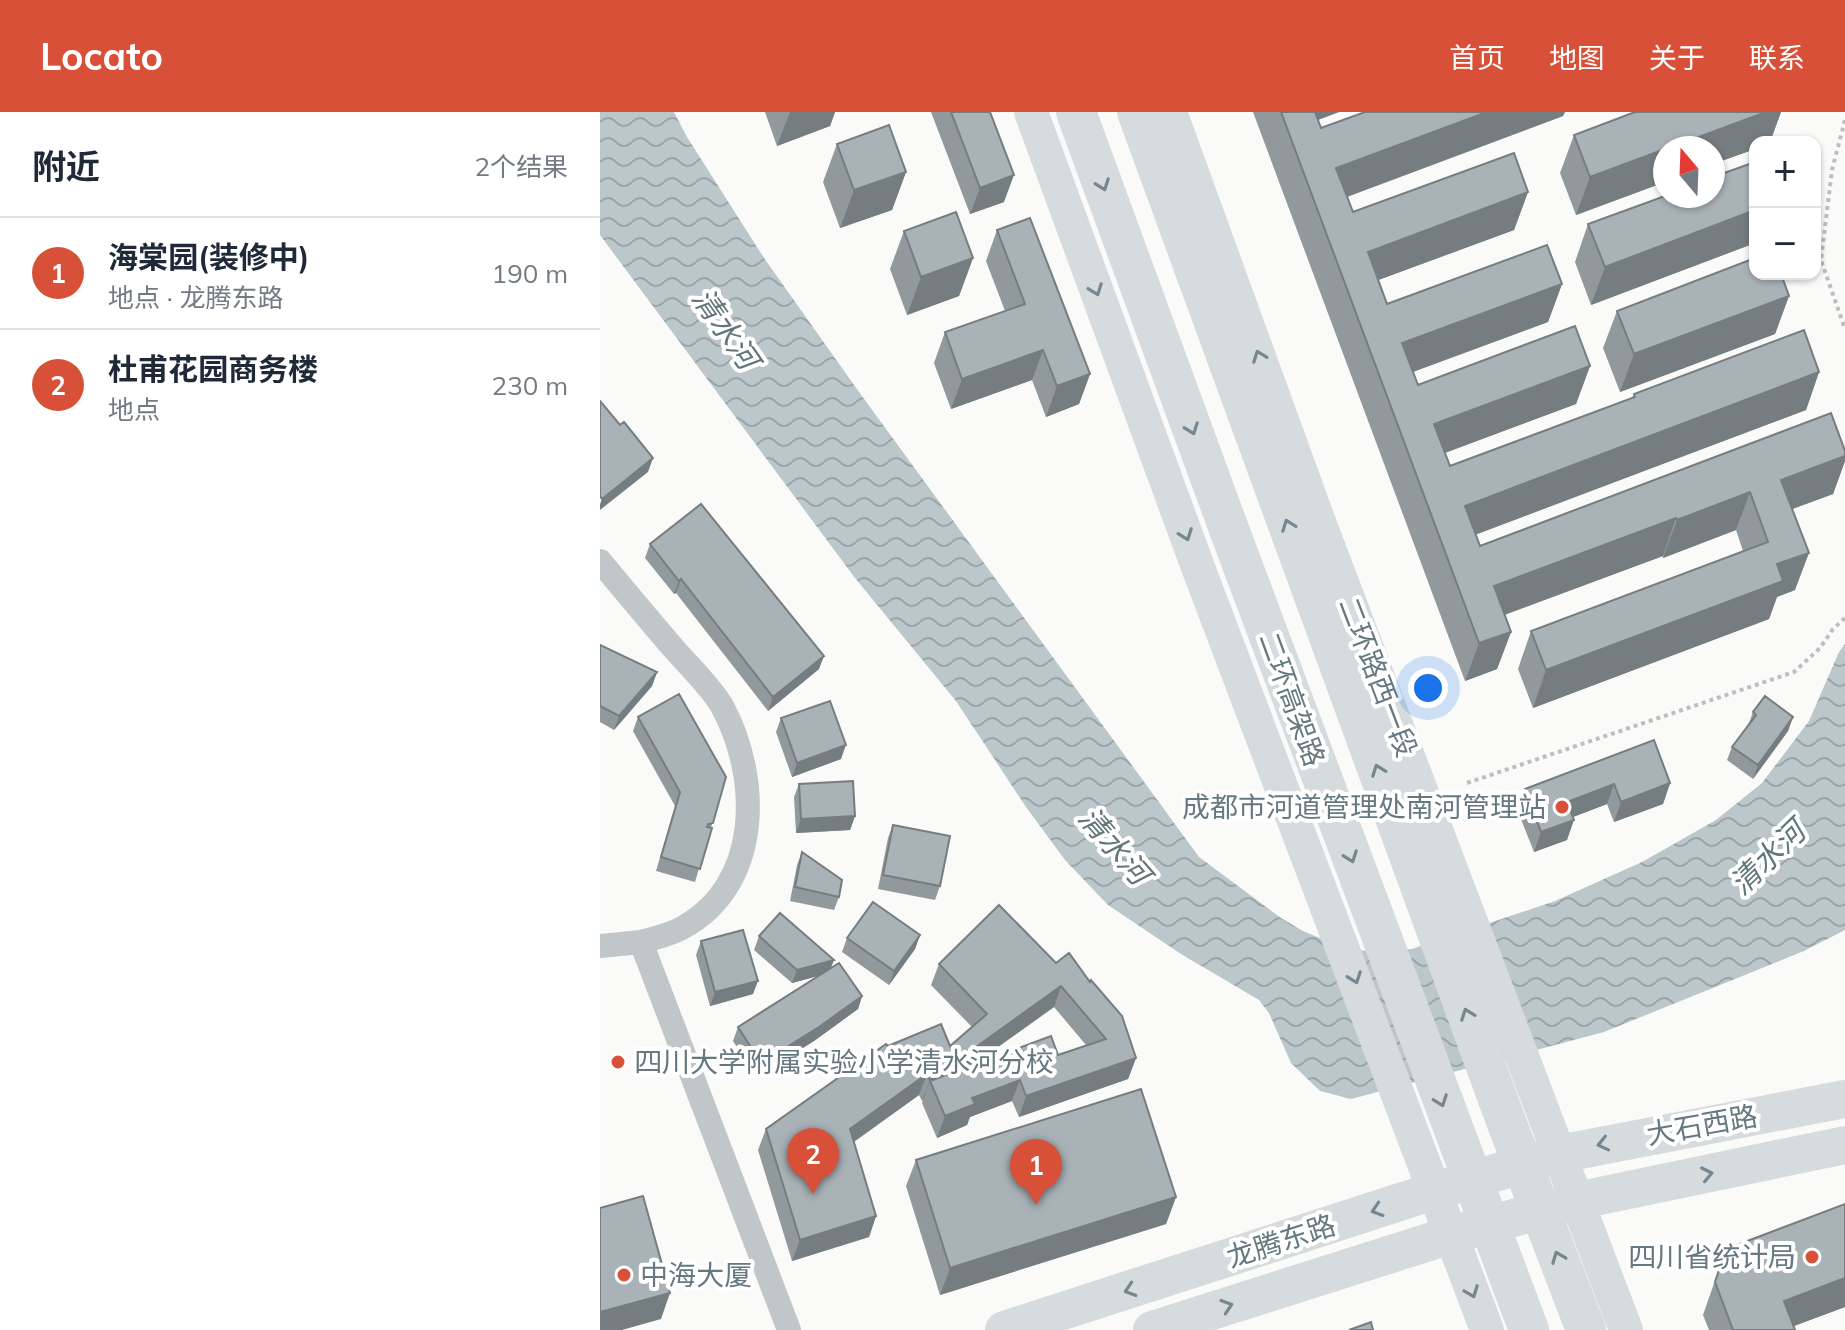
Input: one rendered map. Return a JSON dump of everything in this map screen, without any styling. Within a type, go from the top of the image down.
[{"type":"highway","name":"二环高架路","points":[[1076,112],[1251,591],[1529,1330]]},
{"type":"highway","name":"二环高架路","points":[[1137,112],[1506,1121],[1586,1330]]},
{"type":"main road","points":[[1031,112],[1199,570],[1487,1330]]},
{"type":"main road","name":"二环路西一段","points":[[1170,112],[1319,522],[1626,1330]]},
{"type":"main road","name":"大石西路","points":[[1559,1154],[1845,1099]]},
{"type":"main road","name":"大石西路","points":[[1576,1201],[1845,1145]]},
{"type":"main road","name":"龙腾东路","points":[[1004,1330],[1434,1191],[1559,1154]]},
{"type":"main road","name":"龙腾东路","points":[[1152,1330],[1451,1235],[1576,1201]]},
{"type":"street","points":[[600,561],[721,705],[738,746],[747,793],[748,829],[741,858],[728,885],[710,908],[681,929],[641,942],[600,946]]},
{"type":"street","points":[[641,942],[789,1330]]},
{"type":"path","points":[[1845,120],[1832,170],[1821,260],[1845,329]]},
{"type":"path","points":[[1467,783],[1794,672],[1820,648],[1845,618]]},
{"type":"water","name":"清水河","points":[[600,112],[674,112],[764,258],[1199,857],[1281,918],[1351,951],[1412,949],[1555,901],[1642,862],[1716,820],[1762,783],[1809,721],[1845,644],[1845,930],[1804,951],[1604,1032],[1351,1099],[1320,1091],[1291,1063],[1269,1013],[1259,1000],[1181,954],[1108,905],[1065,860],[956,701],[855,578],[600,235]]},
{"type":"building","points":[[951,112],[990,112],[1014,175],[980,188]]},
{"type":"building","points":[[1281,112],[1315,112],[1321,128],[1365,112],[1487,112],[1336,168],[1353,212],[1514,153],[1528,192],[1368,252],[1387,304],[1547,245],[1562,284],[1402,343],[1418,385],[1575,326],[1590,366],[1434,424],[1450,466],[1804,330],[1819,372],[1465,506],[1480,546],[1831,413],[1845,456],[1781,480],[1809,553],[1777,564],[1783,581],[1546,670],[1531,631],[1768,542],[1750,492],[1494,586],[1511,632],[1479,643]]},
{"type":"building","points":[[1635,112],[1766,112],[1701,136],[1653,136],[1653,153],[1590,177],[1574,135]]},
{"type":"building","points":[[889,125],[906,172],[854,190],[837,144]]},
{"type":"building","points":[[1749,164],[1749,212],[1605,267],[1588,224],[1653,200],[1653,208],[1725,208],[1725,173]]},
{"type":"building","points":[[956,212],[973,258],[921,277],[904,231]]},
{"type":"building","points":[[1030,218],[1090,374],[1057,386],[1043,350],[962,379],[945,332],[1025,304],[997,230]]},
{"type":"building","points":[[1749,260],[1749,280],[1783,280],[1789,296],[1634,354],[1617,311]]},
{"type":"building","points":[[600,401],[620,425],[624,422],[653,458],[602,499],[600,496]]},
{"type":"building","points":[[701,504],[824,656],[773,697],[650,544]]},
{"type":"building","points":[[600,645],[657,672],[619,716],[600,706]]},
{"type":"building","points":[[679,694],[726,777],[713,823],[707,827],[712,828],[700,869],[661,857],[680,792],[638,717]]},
{"type":"building","points":[[1765,696],[1793,717],[1758,765],[1732,747],[1756,715],[1753,712]]},
{"type":"building","points":[[830,701],[846,745],[797,763],[781,718]]},
{"type":"building","points":[[1654,740],[1670,783],[1621,802],[1614,784],[1567,802],[1574,820],[1541,832],[1525,789]]},
{"type":"building","points":[[853,781],[855,816],[801,819],[799,784]]},
{"type":"building","points":[[893,825],[950,836],[940,886],[883,875]]},
{"type":"building","points":[[802,852],[842,880],[839,897],[795,887]]},
{"type":"building","points":[[873,902],[920,935],[894,971],[847,938]]},
{"type":"building","points":[[999,905],[1056,963],[1069,953],[1090,982],[1122,1016],[1136,1058],[1026,1096],[1020,1080],[972,1098],[975,1104],[945,1116],[930,1081],[1051,1036],[1058,1055],[1106,1039],[1061,986],[930,1080],[927,1074],[850,1129],[876,1216],[800,1240],[766,1129],[886,1044],[888,1046],[941,1024],[950,1046],[987,1014],[939,964]]},
{"type":"building","points":[[780,913],[834,960],[797,970],[759,936]]},
{"type":"building","points":[[743,930],[758,981],[715,992],[701,941]]},
{"type":"building","points":[[839,963],[862,996],[761,1063],[738,1027]]},
{"type":"building","points":[[1141,1089],[1176,1197],[950,1268],[916,1160]]},
{"type":"building","points":[[643,1196],[670,1293],[600,1312],[600,1208]]},
{"type":"building","name":"四川省统计局","points":[[1845,1204],[1845,1278],[1784,1301],[1795,1330],[1733,1330],[1715,1282],[1726,1249]]},
{"type":"building","points":[[1371,1322],[1373,1330],[1349,1330]]},
{"type":"place","name":"成都市河道管理处南河管理站","points":[[1562,807]]},
{"type":"place","name":"四川大学附属实验小学清水河分校","points":[[618,1062]]},
{"type":"place","name":"杜甫花园商务楼","points":[[813,1194]]},
{"type":"place","name":"海棠园(装修中)","points":[[1036,1205]]},
{"type":"place","name":"四川省统计局","points":[[1812,1257]]},
{"type":"place","name":"中海大厦","points":[[624,1275]]}]
